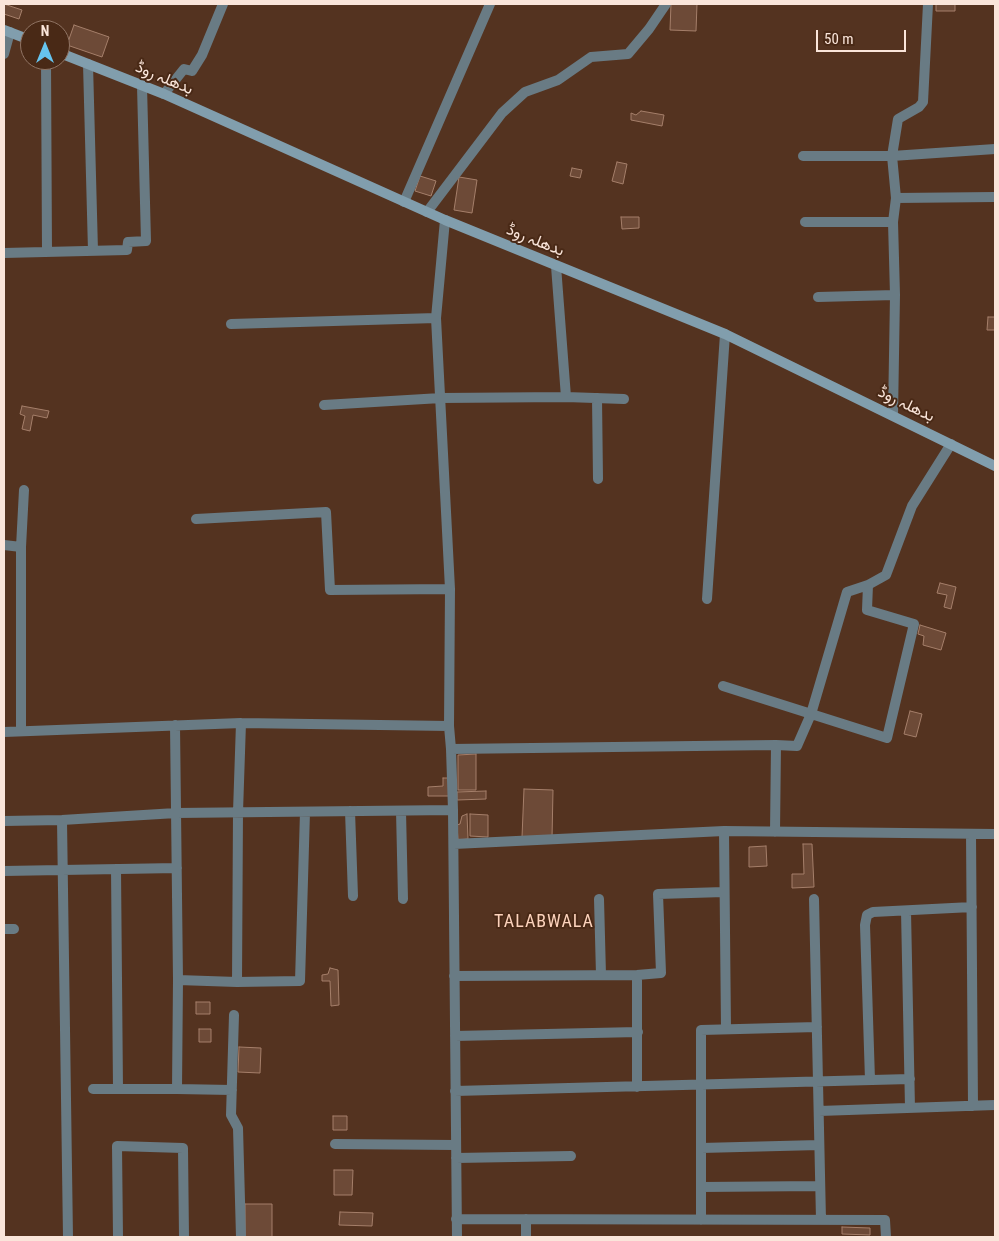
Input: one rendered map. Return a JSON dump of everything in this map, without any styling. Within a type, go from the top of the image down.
[{"type":"main road","points":[[7,31],[20,36]]},
{"type":"main road","name":"بدھلہ روڈ","points":[[70,56],[164,94],[445,220],[725,334],[995,466]]},
{"type":"street","points":[[164,94],[184,70],[192,72],[202,55],[223,4]]},
{"type":"street","points":[[404,202],[490,4]]},
{"type":"street","points":[[427,212],[502,113],[525,92],[558,80],[590,58],[628,54],[649,29],[666,4]]},
{"type":"street","points":[[894,415],[895,295],[893,222],[896,198],[892,156],[898,119],[919,107],[923,102],[928,4]]},
{"type":"street","points":[[4,54],[7,31]]},
{"type":"street","points":[[88,64],[93,251]]},
{"type":"street","points":[[46,70],[47,252]]},
{"type":"street","points":[[4,253],[127,250],[128,242],[146,241],[142,86]]},
{"type":"street","points":[[803,156],[892,156],[995,149]]},
{"type":"street","points":[[896,198],[995,197]]},
{"type":"street","points":[[445,220],[436,318],[450,589],[448,726],[451,749],[454,844],[457,1237]]},
{"type":"street","points":[[805,222],[893,222]]},
{"type":"street","points":[[556,266],[566,396]]},
{"type":"street","points":[[818,297],[895,295]]},
{"type":"street","points":[[231,324],[436,318]]},
{"type":"street","points":[[707,599],[725,334]]},
{"type":"street","points":[[324,405],[440,398],[566,396],[624,398]]},
{"type":"street","points":[[597,398],[598,479]]},
{"type":"street","points":[[451,749],[798,746],[811,714],[847,592],[868,586],[886,575],[912,506],[952,444]]},
{"type":"street","points":[[21,731],[21,546],[24,490]]},
{"type":"street","points":[[196,520],[326,512],[330,590],[450,589]]},
{"type":"street","points":[[4,545],[21,546]]},
{"type":"street","points":[[723,686],[887,738],[914,624],[867,610],[868,586]]},
{"type":"street","points":[[4,732],[240,723],[448,726]]},
{"type":"street","points":[[237,982],[240,723]]},
{"type":"street","points":[[175,725],[178,980],[177,1089]]},
{"type":"street","points":[[775,832],[776,745]]},
{"type":"street","points":[[4,821],[62,820],[176,813],[453,810]]},
{"type":"street","points":[[401,811],[402,899]]},
{"type":"street","points":[[178,980],[300,982],[305,812]]},
{"type":"street","points":[[350,812],[352,896]]},
{"type":"street","points":[[62,820],[68,1237]]},
{"type":"street","points":[[724,831],[726,1029]]},
{"type":"street","points":[[454,844],[724,831],[995,834]]},
{"type":"street","points":[[971,834],[973,1106]]},
{"type":"street","points":[[4,871],[177,868]]},
{"type":"street","points":[[116,869],[118,1089]]},
{"type":"street","points":[[454,976],[661,974],[658,894],[724,892]]},
{"type":"street","points":[[599,899],[601,975]]},
{"type":"street","points":[[814,899],[821,1220]]},
{"type":"street","points":[[870,1080],[865,925],[867,915],[873,912],[972,907]]},
{"type":"street","points":[[906,911],[910,1108]]},
{"type":"street","points":[[636,1087],[638,1032],[637,975]]},
{"type":"street","points":[[234,1015],[231,1115],[238,1128],[241,1237]]},
{"type":"street","points":[[701,1220],[701,1030],[817,1027]]},
{"type":"street","points":[[455,1036],[638,1032]]},
{"type":"street","points":[[455,1091],[910,1078]]},
{"type":"street","points":[[94,1089],[232,1090]]},
{"type":"street","points":[[819,1111],[995,1105]]},
{"type":"street","points":[[335,1144],[456,1144]]},
{"type":"street","points":[[701,1148],[820,1145]]},
{"type":"street","points":[[118,1237],[117,1146],[183,1148],[184,1237]]},
{"type":"street","points":[[456,1158],[571,1156]]},
{"type":"street","points":[[701,1187],[820,1186]]},
{"type":"street","points":[[456,1219],[885,1220],[886,1237]]},
{"type":"street","points":[[526,1219],[526,1237]]},
{"type":"building","points":[[4,4],[22,10],[19,19],[4,14]]},
{"type":"building","points":[[671,4],[697,4],[696,31],[670,30]]},
{"type":"building","points":[[936,4],[955,4],[955,11],[936,11]]},
{"type":"building","points":[[74,25],[109,37],[102,57],[70,46],[70,36]]},
{"type":"building","points":[[641,111],[664,115],[662,126],[631,120],[631,113],[636,115]]},
{"type":"building","points":[[617,162],[627,164],[623,184],[612,181]]},
{"type":"building","points":[[572,168],[582,170],[580,178],[570,176]]},
{"type":"building","points":[[420,176],[436,181],[431,196],[415,191]]},
{"type":"building","points":[[459,177],[477,180],[472,213],[454,210]]},
{"type":"building","points":[[621,217],[639,217],[639,228],[622,229]]},
{"type":"building","points":[[988,317],[995,317],[995,330],[987,330]]},
{"type":"building","points":[[22,406],[49,411],[47,418],[33,415],[30,431],[22,429],[25,416],[20,414]]},
{"type":"building","points":[[940,583],[956,587],[951,609],[944,607],[947,595],[937,593]]},
{"type":"building","points":[[920,625],[946,633],[941,650],[923,645],[924,636],[918,634]]},
{"type":"building","points":[[910,711],[922,714],[916,737],[904,734]]},
{"type":"building","points":[[476,754],[476,790],[458,790],[458,755]]},
{"type":"building","points":[[443,778],[449,778],[450,796],[428,796],[428,787],[443,786]]},
{"type":"building","points":[[524,789],[553,790],[552,838],[522,837]]},
{"type":"building","points":[[486,791],[486,799],[457,800],[457,792]]},
{"type":"building","points":[[467,814],[468,839],[458,840],[457,825],[460,824],[462,816]]},
{"type":"building","points":[[470,814],[488,815],[488,837],[470,836]]},
{"type":"building","points":[[803,844],[812,844],[814,887],[792,888],[792,874],[804,874]]},
{"type":"building","points":[[766,846],[767,866],[749,867],[749,847]]},
{"type":"building","points":[[330,968],[338,970],[339,1005],[331,1006],[330,981],[322,981],[322,975],[328,974]]},
{"type":"building","points":[[196,1002],[210,1002],[210,1014],[196,1014]]},
{"type":"building","points":[[199,1029],[211,1029],[211,1042],[199,1042]]},
{"type":"building","points":[[239,1047],[261,1048],[260,1073],[238,1072]]},
{"type":"building","points":[[333,1116],[347,1116],[347,1130],[333,1130]]},
{"type":"building","points":[[334,1170],[353,1170],[352,1195],[334,1195]]},
{"type":"building","points":[[245,1204],[272,1204],[272,1237],[245,1237]]},
{"type":"building","points":[[340,1212],[373,1213],[372,1226],[339,1225]]},
{"type":"building","points":[[842,1227],[870,1228],[870,1235],[842,1234]]},
{"type":"district","name":"TALABWALA","points":[[544,922]]}]
